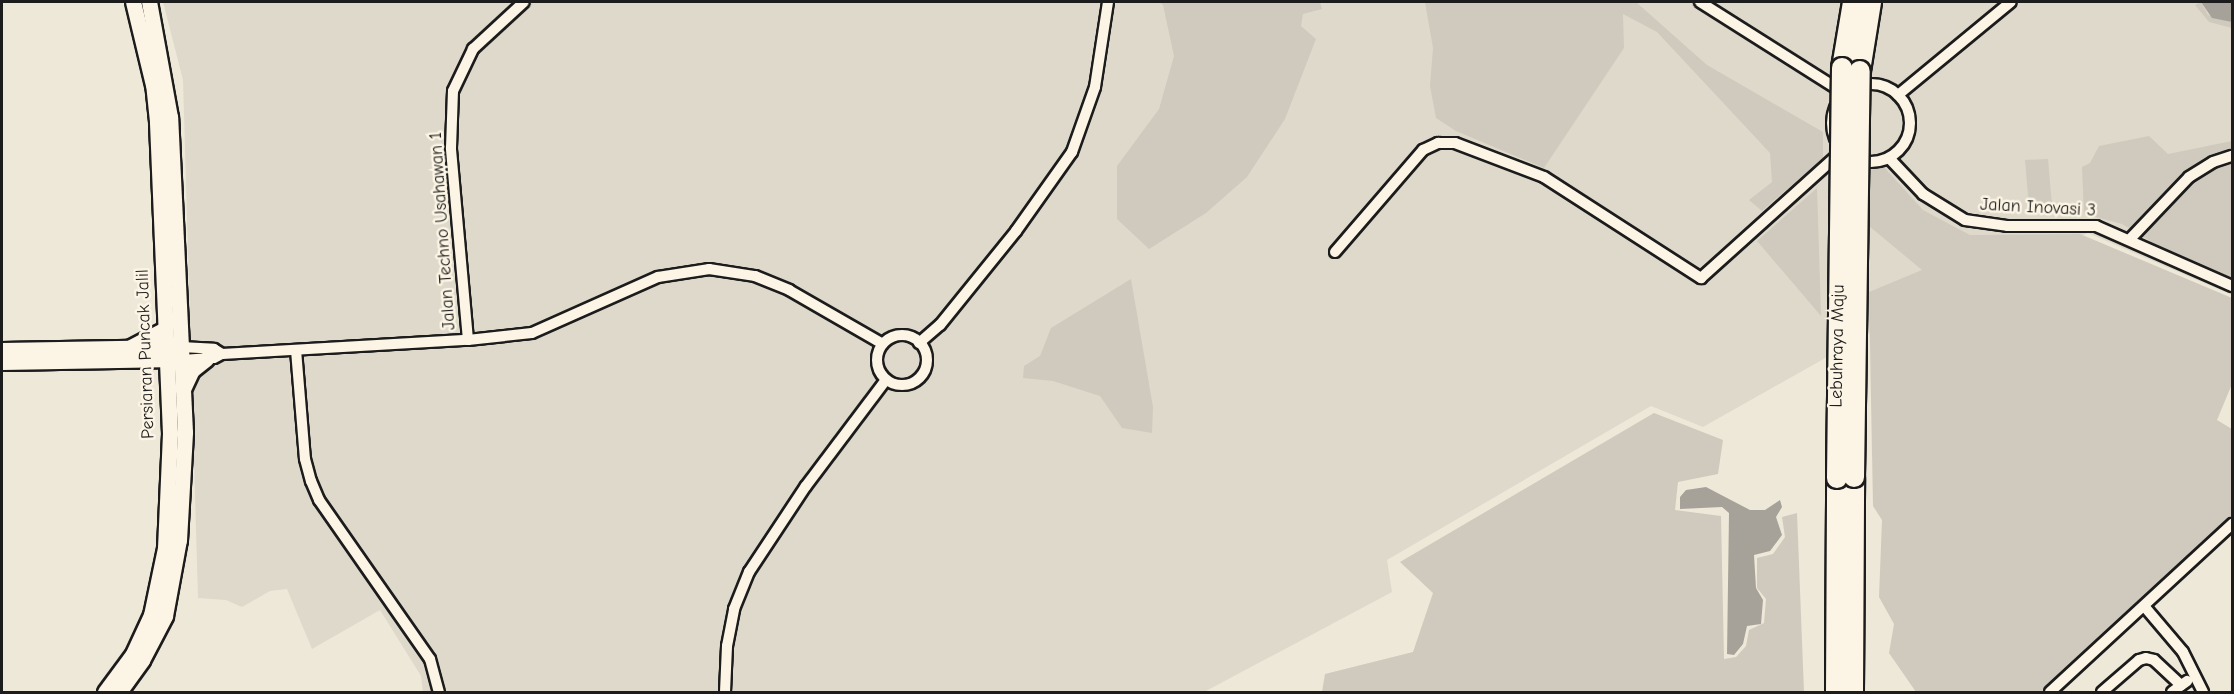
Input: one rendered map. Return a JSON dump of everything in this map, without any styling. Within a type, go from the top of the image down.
[{"type":"highway","name":"Lebuhraya Maju","points":[[1853,2],[1843,53],[1839,120],[1853,693]]},
{"type":"highway","name":"Lebuhraya Maju","points":[[1836,693],[1860,71],[1871,2]]},
{"type":"main road","name":"Persiaran Puncak Jalil","points":[[119,693],[142,660],[165,616],[179,540],[185,432],[183,389],[165,329],[157,121],[153,85],[133,2]]},
{"type":"main road","name":"Persiaran Puncak Jalil","points":[[105,693],[133,654],[151,615],[165,549],[174,354],[170,117],[149,2]]},
{"type":"main road","points":[[129,348],[165,329]]},
{"type":"main road","points":[[183,389],[192,370],[206,359]]},
{"type":"street","name":"Jalan Techno Usahawan 1","points":[[468,340],[451,148],[453,91],[473,49],[524,2]]},
{"type":"street","points":[[919,343],[940,325],[1016,231],[1072,152],[1095,87],[1108,2]]},
{"type":"street","points":[[1700,2],[1845,94]]},
{"type":"street","points":[[1898,95],[2011,2]]},
{"type":"street","points":[[1878,85],[1898,95],[1908,108],[1911,125],[1902,148],[1889,158],[1864,162],[1842,150],[1831,122],[1845,94],[1855,87],[1878,85]]},
{"type":"street","points":[[1335,252],[1423,150],[1438,143],[1455,143],[1544,177],[1701,278],[1842,150]]},
{"type":"street","points":[[2131,238],[2189,177],[2213,162],[2232,156]]},
{"type":"street","name":"Jalan Inovasi 3","points":[[1889,158],[1923,194],[1965,220],[2007,226],[2085,224],[2131,238],[2232,286]]},
{"type":"street","points":[[2,350],[129,348],[206,359],[222,354],[468,340],[532,333],[658,277],[709,269],[755,276],[789,290],[883,344]]},
{"type":"street","points":[[897,336],[919,343],[927,357],[918,380],[902,385],[886,380],[877,359],[883,344],[897,336]]},
{"type":"street","points":[[2,363],[174,354],[213,349],[222,354]]},
{"type":"street","points":[[297,350],[305,459],[311,481],[319,500],[430,659],[440,693]]},
{"type":"street","points":[[725,693],[732,618],[749,572],[806,486],[886,380]]},
{"type":"street","points":[[2050,693],[2232,524]]},
{"type":"street","points":[[2144,606],[2183,652],[2203,693]]},
{"type":"street","points":[[2102,693],[2139,660],[2146,658],[2154,660],[2181,685]]},
{"type":"street","points":[[2172,693],[2195,676]]},
{"type":"shaded area","points":[[163,2],[2232,2],[2232,295],[2088,233],[1921,304],[1703,427],[1651,406],[1387,560],[1392,592],[1204,692],[423,692],[421,676],[380,610],[312,649],[287,589],[270,591],[242,607],[226,600],[198,598],[183,80]]},
{"type":"shaded area","points":[[1159,2],[1320,2],[1322,9],[1303,14],[1301,26],[1316,39],[1285,119],[1247,177],[1206,213],[1149,249],[1117,219],[1117,166],[1159,109],[1174,56],[1163,5]]},
{"type":"shaded area","points":[[1425,2],[1636,2],[1707,65],[1823,132],[1823,158],[1762,211],[1749,200],[1772,182],[1770,153],[1657,32],[1623,14],[1624,48],[1544,168],[1456,131],[1436,118],[1430,86],[1433,48]]},
{"type":"shaded area","points":[[2201,2],[2208,15],[2232,22],[2232,28],[2209,22],[2195,5]]},
{"type":"shaded area","points":[[2201,2],[2232,2],[2232,22],[2212,18]]},
{"type":"shaded area","points":[[2149,136],[2168,154],[2232,141],[2232,278],[2163,249],[2122,224],[2084,214],[2082,167],[2090,163],[2099,146]]},
{"type":"shaded area","points":[[2048,159],[2052,205],[2029,206],[2025,160]]},
{"type":"shaded area","points":[[1882,165],[1923,210],[1970,235],[2080,234],[2232,298],[2232,384],[2217,420],[2232,429],[2232,525],[2045,692],[1916,692],[1889,653],[1894,624],[1879,597],[1882,520],[1873,506],[1869,292],[1922,270],[1863,221],[1864,167]]},
{"type":"shaded area","points":[[1817,188],[1821,316],[1757,241]]},
{"type":"shaded area","points":[[1131,279],[1153,407],[1152,433],[1122,428],[1100,396],[1053,381],[1023,378],[1024,366],[1040,356],[1051,328]]},
{"type":"shaded area","points":[[1654,413],[1723,440],[1718,474],[1678,482],[1675,510],[1721,516],[1724,659],[1736,657],[1746,646],[1749,630],[1764,623],[1766,599],[1757,588],[1757,558],[1773,554],[1785,537],[1782,517],[1797,513],[1804,692],[1322,692],[1325,674],[1413,652],[1433,593],[1400,562]]},
{"type":"shaded area","points":[[1706,487],[1750,510],[1765,510],[1780,500],[1782,507],[1776,517],[1782,535],[1770,551],[1754,555],[1756,588],[1763,600],[1761,624],[1747,626],[1743,644],[1734,655],[1727,654],[1729,513],[1722,507],[1680,509],[1680,497],[1686,490]]}]
